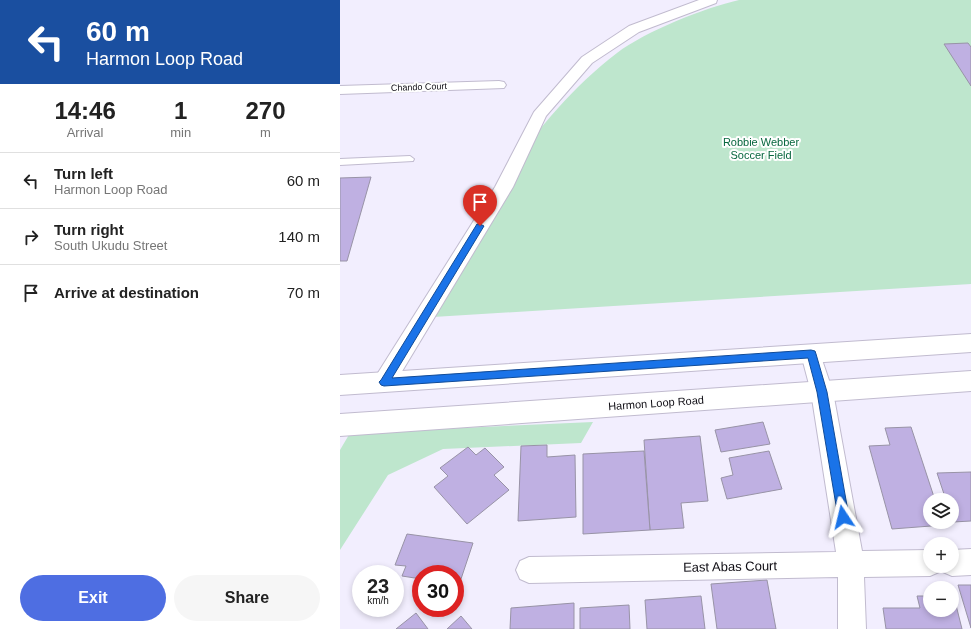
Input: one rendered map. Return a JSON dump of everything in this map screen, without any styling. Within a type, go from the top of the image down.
[{"type":"main road","points":[[340,385],[971,343]]},
{"type":"main road","name":"Harmon Loop Road","points":[[340,426],[971,381]]},
{"type":"street","points":[[384,382],[504,187],[539,114],[587,60],[634,29],[711,0]]},
{"type":"street","name":"Chando Court","points":[[340,90],[499,84]]},
{"type":"street","points":[[811,354],[822,392],[851,564],[852,629]]},
{"type":"street","points":[[959,563],[971,562]]},
{"type":"street","name":"East Abas Court","points":[[529,570],[923,563]]},
{"type":"lane","points":[[340,162],[410,159]]},
{"type":"green space","name":"Robbie Webber Soccer Field","points":[[739,0],[971,0],[971,284],[417,318],[505,176],[556,110],[585,80],[617,53],[643,37],[693,14]]},
{"type":"green space","points":[[593,422],[581,443],[443,449],[388,475],[340,550],[340,450],[350,433]]},
{"type":"building","points":[[968,43],[971,47],[971,86],[944,44]]},
{"type":"building","points":[[371,177],[347,261],[340,261],[340,178]]},
{"type":"building","points":[[763,422],[770,444],[721,452],[715,430]]},
{"type":"building","points":[[911,427],[933,493],[923,493],[923,527],[892,529],[869,446],[890,445],[885,428]]},
{"type":"building","points":[[700,436],[708,501],[681,503],[684,528],[650,530],[644,440]]},
{"type":"building","points":[[547,445],[547,457],[575,455],[576,517],[518,521],[521,446]]},
{"type":"building","points":[[468,447],[476,455],[485,448],[504,467],[494,475],[509,490],[467,524],[434,487],[448,476],[440,468]]},
{"type":"building","points":[[644,451],[650,530],[583,534],[583,454]]},
{"type":"building","points":[[769,451],[782,489],[727,499],[721,478],[733,475],[729,458]]},
{"type":"building","points":[[971,472],[971,521],[959,522],[959,493],[944,493],[937,473]]},
{"type":"building","points":[[407,534],[473,543],[464,570],[464,565],[412,565],[412,578],[404,576],[406,566],[395,565]]},
{"type":"building","points":[[767,580],[776,629],[717,629],[711,584]]},
{"type":"building","points":[[959,585],[971,585],[971,628],[959,588]]},
{"type":"building","points":[[701,596],[705,629],[647,629],[645,600]]},
{"type":"building","points":[[917,596],[923,596],[923,617],[959,617],[962,629],[886,629],[883,608],[920,608]]},
{"type":"building","points":[[574,603],[574,629],[510,629],[511,608]]},
{"type":"building","points":[[629,605],[630,629],[580,629],[580,608]]},
{"type":"building","points":[[412,616],[419,617],[428,629],[396,629]]},
{"type":"building","points":[[460,617],[462,617],[472,629],[447,629]]},
{"type":"route","points":[[480,226],[384,382],[811,354],[822,392],[843,517]]}]
